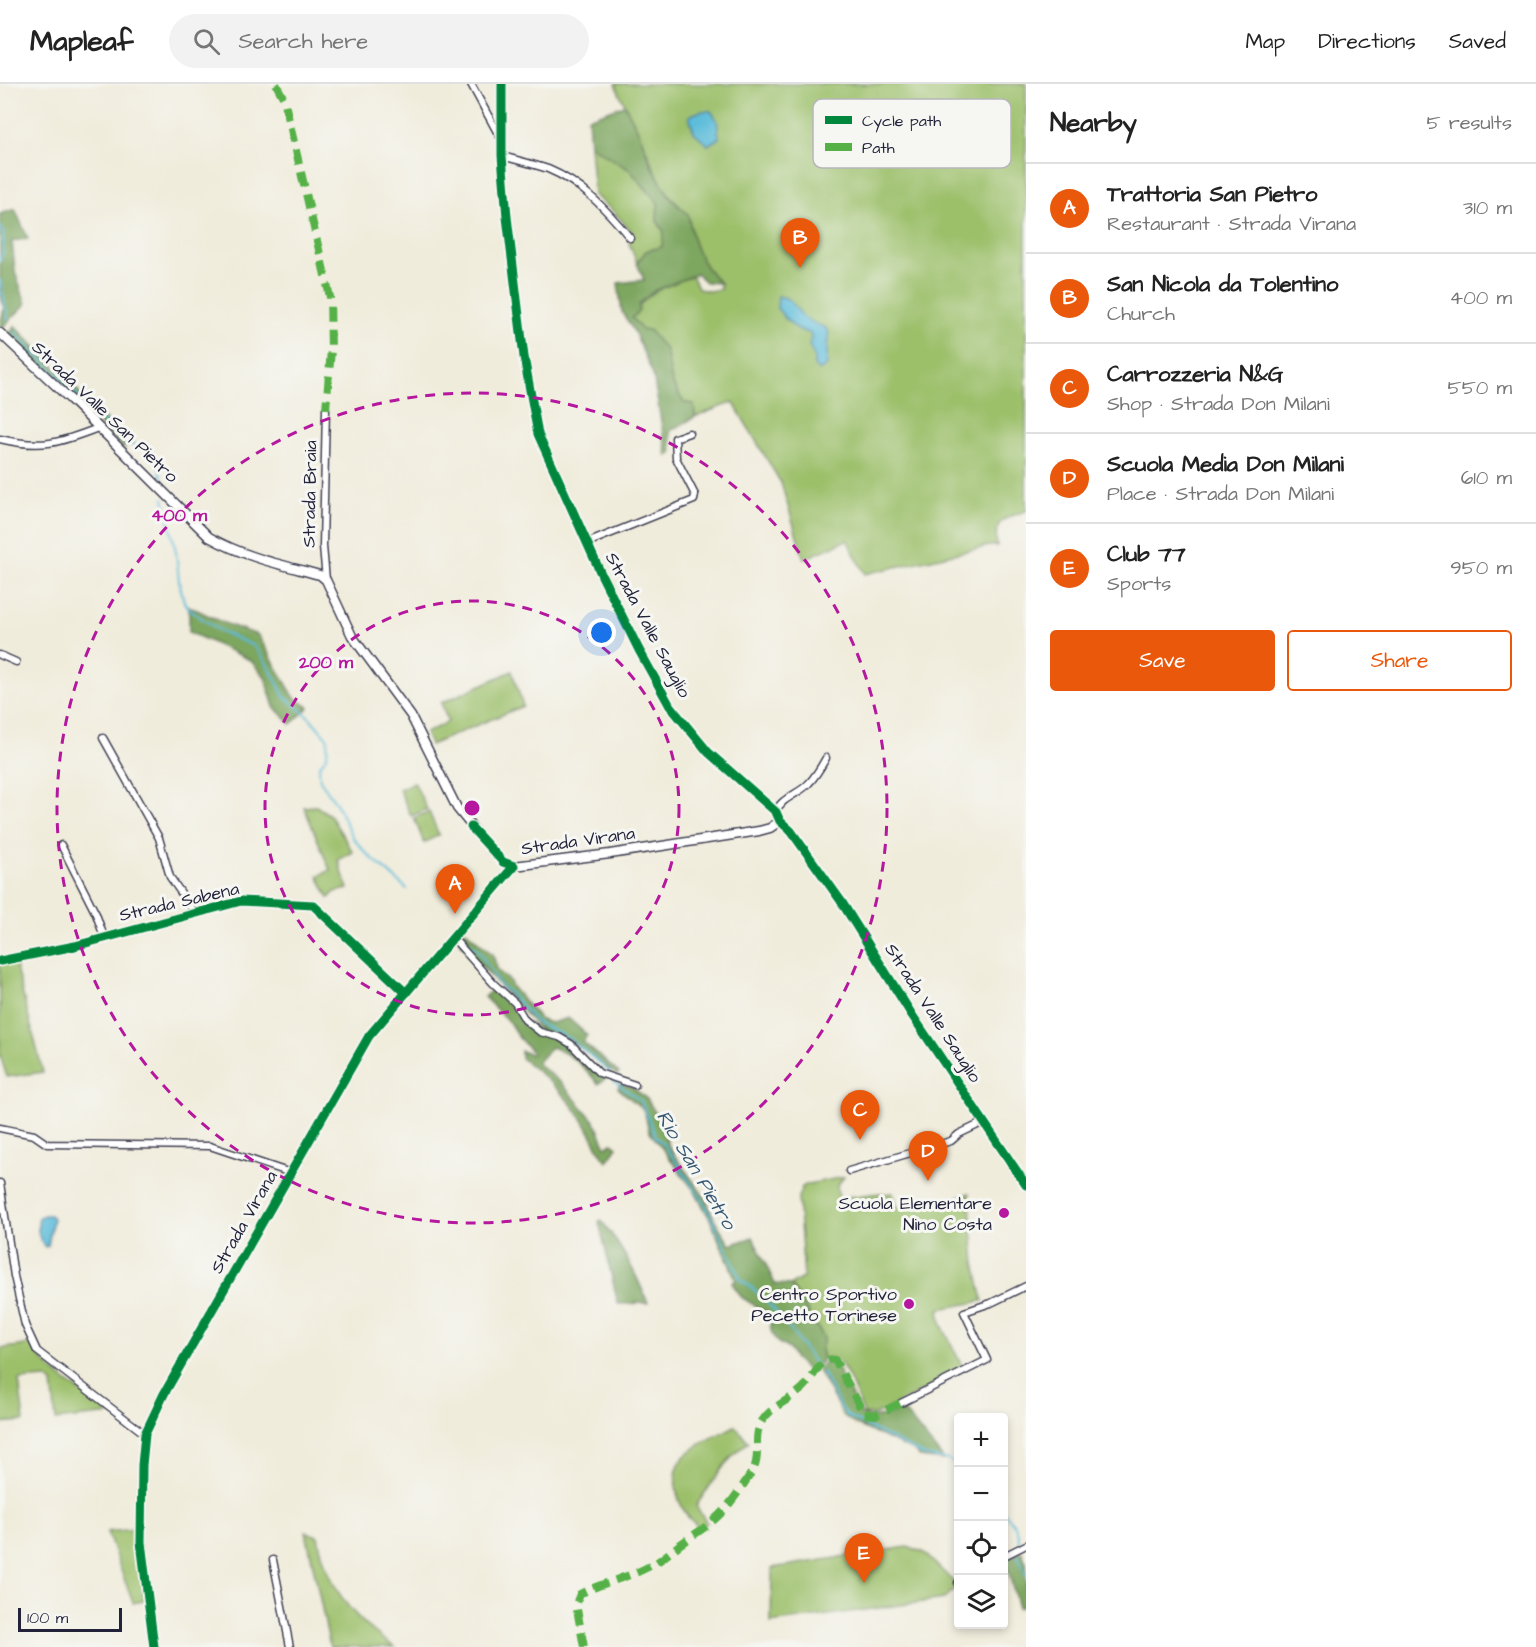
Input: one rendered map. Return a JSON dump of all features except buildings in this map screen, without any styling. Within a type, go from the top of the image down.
[{"type":"street","points":[[471,84],[502,142]]},
{"type":"street","name":"Strada Valle Sauglio","points":[[502,84],[502,156],[507,217],[538,434],[587,543],[639,650],[670,706],[708,752],[776,812],[780,821],[791,831],[841,901],[912,1015],[1026,1185]]},
{"type":"street","points":[[502,156],[548,170],[582,189],[610,214],[630,238]]},
{"type":"street","name":"Strada Valle San Pietro","points":[[0,333],[209,537],[259,560],[320,575],[326,580]]},
{"type":"street","name":"Strada Braia","points":[[326,409],[323,546],[326,580]]},
{"type":"street","points":[[0,439],[21,444],[48,445],[98,428]]},
{"type":"street","points":[[587,543],[694,500],[695,495],[676,458],[675,438],[689,434]]},
{"type":"street","points":[[326,580],[352,636],[411,716],[457,808],[491,850],[504,862],[514,866]]},
{"type":"street","points":[[0,654],[16,662]]},
{"type":"street","points":[[103,738],[159,838],[170,877],[195,913]]},
{"type":"street","points":[[776,812],[777,807],[783,801],[802,790],[810,782],[826,758]]},
{"type":"street","name":"Strada Virana","points":[[154,1647],[141,1542],[142,1465],[145,1434],[164,1394],[369,1036],[514,866],[759,831],[770,828],[780,821]]},
{"type":"street","points":[[61,845],[96,914],[104,937]]},
{"type":"street","name":"Strada Sabena","points":[[0,961],[75,946],[240,901],[313,905],[405,993]]},
{"type":"street","points":[[453,938],[508,995],[525,1020],[540,1032],[559,1037],[571,1044],[599,1073],[635,1085]]},
{"type":"street","points":[[849,1171],[951,1141],[959,1134],[984,1122]]},
{"type":"street","points":[[0,1128],[34,1135],[47,1144],[210,1146],[291,1173]]},
{"type":"street","points":[[0,1183],[14,1276],[25,1325],[37,1351],[145,1434]]},
{"type":"street","points":[[901,1403],[987,1360],[964,1312],[991,1303],[1026,1286]]},
{"type":"street","points":[[1008,1554],[1026,1545]]},
{"type":"street","points":[[273,1560],[290,1647]]},
{"type":"green space","points":[[615,84],[1026,84],[1026,511],[1002,521],[997,531],[997,546],[865,574],[847,540],[804,559],[781,483],[733,402],[695,417],[694,404],[684,403],[672,382],[666,350],[642,331],[632,318],[643,301],[650,295],[692,276],[699,289],[709,291],[721,289],[698,254],[688,214],[678,205],[658,178]]},
{"type":"green space","points":[[625,105],[640,135],[651,165],[671,199],[688,214],[698,251],[706,267],[720,283],[705,282],[697,274],[654,291],[639,304],[639,311],[632,318],[642,330],[649,330],[666,350],[672,382],[684,403],[694,404],[695,417],[670,431],[672,454],[667,456],[653,375],[635,333],[622,312],[618,283],[644,280],[637,263],[646,251],[662,247],[664,232],[657,221],[658,203],[630,170],[590,145],[588,118]]},
{"type":"green space","points":[[590,145],[630,170],[658,203],[657,221],[664,232],[662,247],[646,251],[637,263],[629,243],[634,234],[613,211],[594,195]]},
{"type":"green space","points":[[15,209],[28,239],[12,241],[15,271],[26,304],[3,327],[0,325],[4,309],[0,291],[0,214]]},
{"type":"green space","points":[[15,326],[109,423],[133,442],[124,448],[16,341],[10,332]]},
{"type":"green space","points":[[189,606],[224,623],[258,635],[294,697],[309,707],[291,724],[274,707],[265,677],[250,660],[189,632]]},
{"type":"green space","points":[[512,671],[523,706],[430,745],[425,733],[448,722],[441,703]]},
{"type":"green space","points":[[414,782],[427,809],[411,816],[399,789]]},
{"type":"green space","points":[[316,806],[330,815],[353,852],[338,860],[348,889],[335,892],[329,898],[318,876],[330,870],[304,807]]},
{"type":"green space","points":[[429,812],[439,835],[424,843],[414,818]]},
{"type":"green space","points":[[465,930],[493,955],[498,971],[509,980],[513,988],[541,1020],[551,1023],[568,1018],[587,1035],[583,1042],[619,1073],[617,1075],[559,1035],[543,1031],[461,943],[459,938]]},
{"type":"green space","points":[[14,961],[43,1072],[7,1077],[0,1055],[0,964]]},
{"type":"green space","points":[[494,988],[506,996],[523,1020],[556,1039],[606,1078],[598,1084],[578,1062],[551,1047],[537,1063],[561,1083],[595,1122],[606,1147],[612,1143],[617,1147],[607,1161],[567,1099],[521,1058],[521,1051],[531,1054],[532,1052],[509,1022],[484,997]]},
{"type":"green space","points":[[620,1084],[632,1087],[647,1099],[665,1129],[667,1143],[706,1199],[714,1219],[730,1245],[753,1237],[775,1284],[791,1285],[824,1338],[821,1350],[823,1359],[811,1373],[795,1359],[789,1349],[777,1342],[771,1331],[767,1313],[741,1297],[732,1283],[736,1280],[710,1219],[694,1190],[649,1131],[644,1110],[618,1088]]},
{"type":"green space","name":"Centro Sportivo Pecetto Torinese","points":[[844,1177],[837,1186],[839,1198],[893,1193],[896,1208],[956,1198],[969,1193],[975,1263],[983,1301],[939,1309],[941,1323],[964,1370],[875,1415],[864,1414],[847,1374],[838,1361],[832,1358],[823,1359],[821,1350],[824,1338],[791,1285],[804,1277],[798,1197],[802,1187]]},
{"type":"green space","points":[[601,1220],[628,1260],[648,1303],[618,1304],[599,1222]]},
{"type":"green space","points":[[31,1344],[38,1355],[57,1374],[113,1414],[56,1420],[52,1383],[46,1378],[19,1380],[24,1421],[0,1423],[0,1349]]},
{"type":"green space","points":[[830,1361],[836,1366],[861,1414],[876,1417],[902,1409],[944,1460],[920,1457],[914,1451],[853,1423],[843,1415],[818,1370],[825,1362]]},
{"type":"green space","points":[[735,1426],[749,1442],[727,1463],[696,1506],[707,1523],[700,1528],[688,1517],[677,1495],[676,1479],[679,1464],[694,1448]]},
{"type":"green space","points":[[137,1529],[144,1601],[133,1603],[107,1532]]},
{"type":"green space","points":[[306,1532],[318,1536],[322,1554],[335,1586],[354,1613],[395,1647],[330,1647]]},
{"type":"green space","points":[[907,1547],[923,1552],[954,1582],[954,1590],[944,1599],[771,1623],[772,1568]]},
{"type":"green space","points":[[1022,1552],[1026,1563],[1026,1614],[1023,1606],[1018,1608],[1008,1570],[1008,1557]]},
{"type":"water","points":[[701,111],[711,111],[717,120],[719,138],[708,145],[694,132],[689,116]]},
{"type":"water","points":[[778,296],[791,301],[806,319],[826,328],[829,334],[827,365],[819,371],[814,366],[814,356],[809,345],[810,333],[795,327],[783,316],[777,308]]},
{"type":"water","points":[[50,1215],[53,1218],[48,1246],[45,1247],[40,1240],[38,1229],[39,1217]]},
{"type":"waterway","name":"Rio San Pietro","points":[[0,226],[4,244],[0,261]]},
{"type":"waterway","name":"Rio San Pietro","points":[[0,280],[8,319]]},
{"type":"waterway","name":"Rio San Pietro","points":[[14,330],[124,442],[151,450],[156,457],[163,483]]},
{"type":"waterway","name":"Rio San Pietro","points":[[164,498],[184,602],[194,613],[222,632],[254,646],[269,667],[284,696],[310,718],[328,739],[327,755],[319,767],[320,780],[336,803],[353,838],[366,853],[407,889]]},
{"type":"waterway","name":"Rio San Pietro","points":[[464,939],[478,950],[499,984],[536,1022],[572,1040],[610,1072]]},
{"type":"waterway","name":"Rio San Pietro","points":[[614,1081],[641,1101],[656,1137],[663,1143],[705,1204],[741,1280],[755,1290],[782,1318],[815,1364]]},
{"type":"waterway","name":"Rio San Pietro","points":[[822,1372],[840,1407],[849,1417],[925,1456],[948,1460],[954,1464]]},
{"type":"waterway","name":"Rio San Pietro","points":[[1008,1517],[1016,1529],[1019,1542]]},
{"type":"waterway","name":"Rio San Pietro","points":[[1018,1555],[1026,1576]]},
{"type":"marked path","points":[[276,84],[284,99],[330,297],[331,350],[326,409]]},
{"type":"marked path","points":[[584,1647],[576,1604],[580,1594],[652,1565],[720,1514],[735,1497],[755,1467],[759,1427],[763,1420],[774,1409],[800,1391],[825,1361],[835,1360],[864,1414],[875,1415],[901,1403]]},
{"type":"cycle path","points":[[502,84],[502,156],[507,217],[524,357],[538,434],[602,576],[670,706],[708,752],[776,812],[780,821],[791,831],[841,901],[912,1015],[1026,1185]]},
{"type":"cycle path","points":[[154,1647],[141,1542],[142,1465],[145,1434],[164,1394],[369,1036],[514,866],[503,862],[471,827]]},
{"type":"cycle path","points":[[0,961],[75,946],[241,901],[313,905],[406,993]]},
{"type":"place","name":"San Nicola da Tolentino","points":[[800,268]]},
{"type":"place","name":"Trattoria San Pietro","points":[[455,914]]},
{"type":"place","name":"Carrozzeria N&G","points":[[860,1140]]},
{"type":"place","name":"Scuola Media Don Milani","points":[[928,1181]]},
{"type":"place","name":"Scuola Elementare Nino Costa","points":[[1004,1213]]},
{"type":"place","name":"Centro Sportivo Pecetto Torinese","points":[[909,1304]]},
{"type":"place","name":"Club 77","points":[[864,1583]]}]
